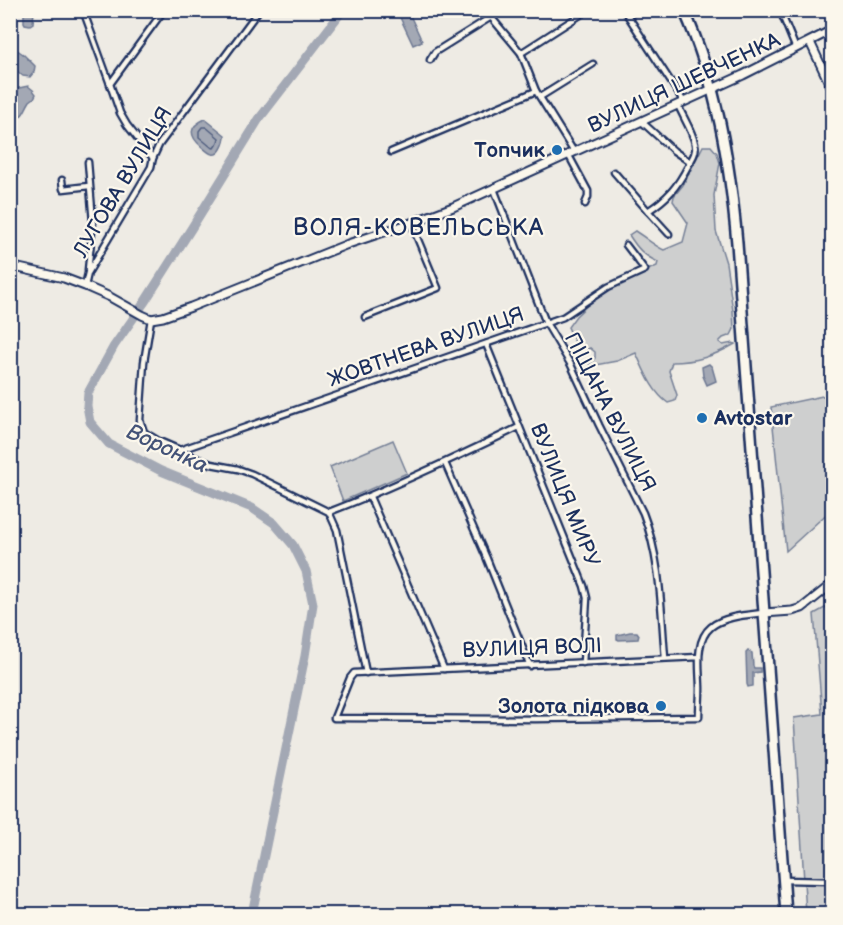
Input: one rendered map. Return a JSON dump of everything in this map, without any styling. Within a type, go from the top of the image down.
[{"type":"highway","points":[[684,10],[712,89],[722,129],[732,188],[786,915]]},
{"type":"street","points":[[83,10],[120,113],[153,158]]},
{"type":"street","points":[[110,84],[164,10]]},
{"type":"street","name":"ЛУГОВА ВУЛИЦЯ","points":[[85,286],[88,273],[151,167],[159,145],[259,10]]},
{"type":"street","points":[[521,53],[588,10]]},
{"type":"street","points":[[624,10],[681,104],[695,143],[695,152],[679,183],[661,202],[648,211]]},
{"type":"street","points":[[780,10],[796,49]]},
{"type":"street","points":[[430,60],[435,52],[491,17],[521,53],[540,98],[574,152],[588,191],[585,204]]},
{"type":"street","name":"ВУЛИЦЯ ШЕВЧЕНКА","points":[[151,319],[191,307],[348,244],[411,223],[495,189],[681,104],[832,30]]},
{"type":"street","points":[[810,42],[832,89]]},
{"type":"street","points":[[540,98],[593,64]]},
{"type":"street","points":[[391,152],[537,91]]},
{"type":"street","points":[[642,122],[690,162]]},
{"type":"street","points":[[88,162],[93,222],[88,273]]},
{"type":"street","points":[[615,172],[669,234]]},
{"type":"street","points":[[62,180],[63,189],[89,186]]},
{"type":"street","name":"ПІЩАНА ВУЛИЦЯ","points":[[495,189],[546,323],[571,365],[598,425],[643,513],[654,548],[665,658]]},
{"type":"street","points":[[365,317],[438,288],[411,223]]},
{"type":"street","name":"ЖОВТНЕВА ВУЛИЦЯ","points":[[180,450],[569,313],[608,287],[645,270],[626,245]]},
{"type":"street","points":[[10,266],[64,278],[110,297],[151,319],[144,362],[140,420],[144,432],[211,464],[252,474],[329,512],[337,530],[366,673],[354,673],[350,678],[334,718],[699,717],[699,657],[706,632],[712,625],[742,616],[802,608],[831,587]]},
{"type":"street","name":"ВУЛИЦЯ МИРУ","points":[[486,344],[584,586],[587,598],[583,663]]},
{"type":"street","points":[[329,512],[445,463],[519,427]]},
{"type":"street","points":[[445,463],[530,666]]},
{"type":"street","points":[[370,496],[444,669]]},
{"type":"street","name":"ВУЛИЦЯ ВОЛІ","points":[[366,673],[699,657]]},
{"type":"street","points":[[784,880],[832,881]]},
{"type":"shaded area","points":[[703,146],[711,146],[717,153],[720,163],[714,195],[716,231],[726,263],[733,311],[734,329],[731,335],[719,342],[723,345],[735,344],[705,358],[672,362],[669,371],[677,395],[675,401],[668,403],[653,387],[636,353],[617,361],[590,366],[589,364],[595,358],[595,352],[590,348],[582,352],[577,347],[568,327],[576,316],[605,289],[657,266],[658,262],[641,251],[629,235],[635,231],[664,250],[683,242],[688,223],[673,201],[674,196],[683,185]]},
{"type":"shaded area","points":[[832,394],[832,509],[786,551],[771,407]]},
{"type":"shaded area","points":[[393,440],[407,473],[343,501],[330,467]]},
{"type":"shaded area","points":[[832,604],[832,914],[806,914],[794,718],[822,714],[814,614]]},
{"type":"water","points":[[24,11],[34,11],[33,23],[30,25],[24,22]]},
{"type":"water","points":[[397,11],[408,11],[422,41],[413,45]]},
{"type":"water","points":[[10,45],[35,66],[30,77],[23,76],[11,66]]},
{"type":"water","points":[[28,86],[36,94],[34,98],[21,115],[11,119],[11,93]]},
{"type":"water","points":[[205,119],[225,135],[223,146],[216,154],[207,151],[198,143],[192,132],[199,122]]},
{"type":"water","points":[[709,364],[716,381],[707,385],[702,367]]},
{"type":"water","points":[[637,632],[638,639],[617,639],[617,635]]},
{"type":"water","points":[[748,651],[752,653],[754,668],[760,668],[760,672],[753,673],[753,686],[748,687],[746,653]]},
{"type":"waterway","name":"Воронка","points":[[252,914],[305,656],[313,604],[306,571],[293,545],[274,523],[252,508],[161,471],[109,444],[90,422],[87,406],[88,393],[114,346],[144,303],[259,119],[343,10]]},
{"type":"place","name":"Топчик","points":[[557,150]]},
{"type":"place","name":"Avtostar","points":[[702,418]]},
{"type":"place","name":"Золота підкова","points":[[661,706]]},
{"type":"district","name":"ВОЛЯ-КОВЕЛЬСЬКА","points":[[419,227]]}]
